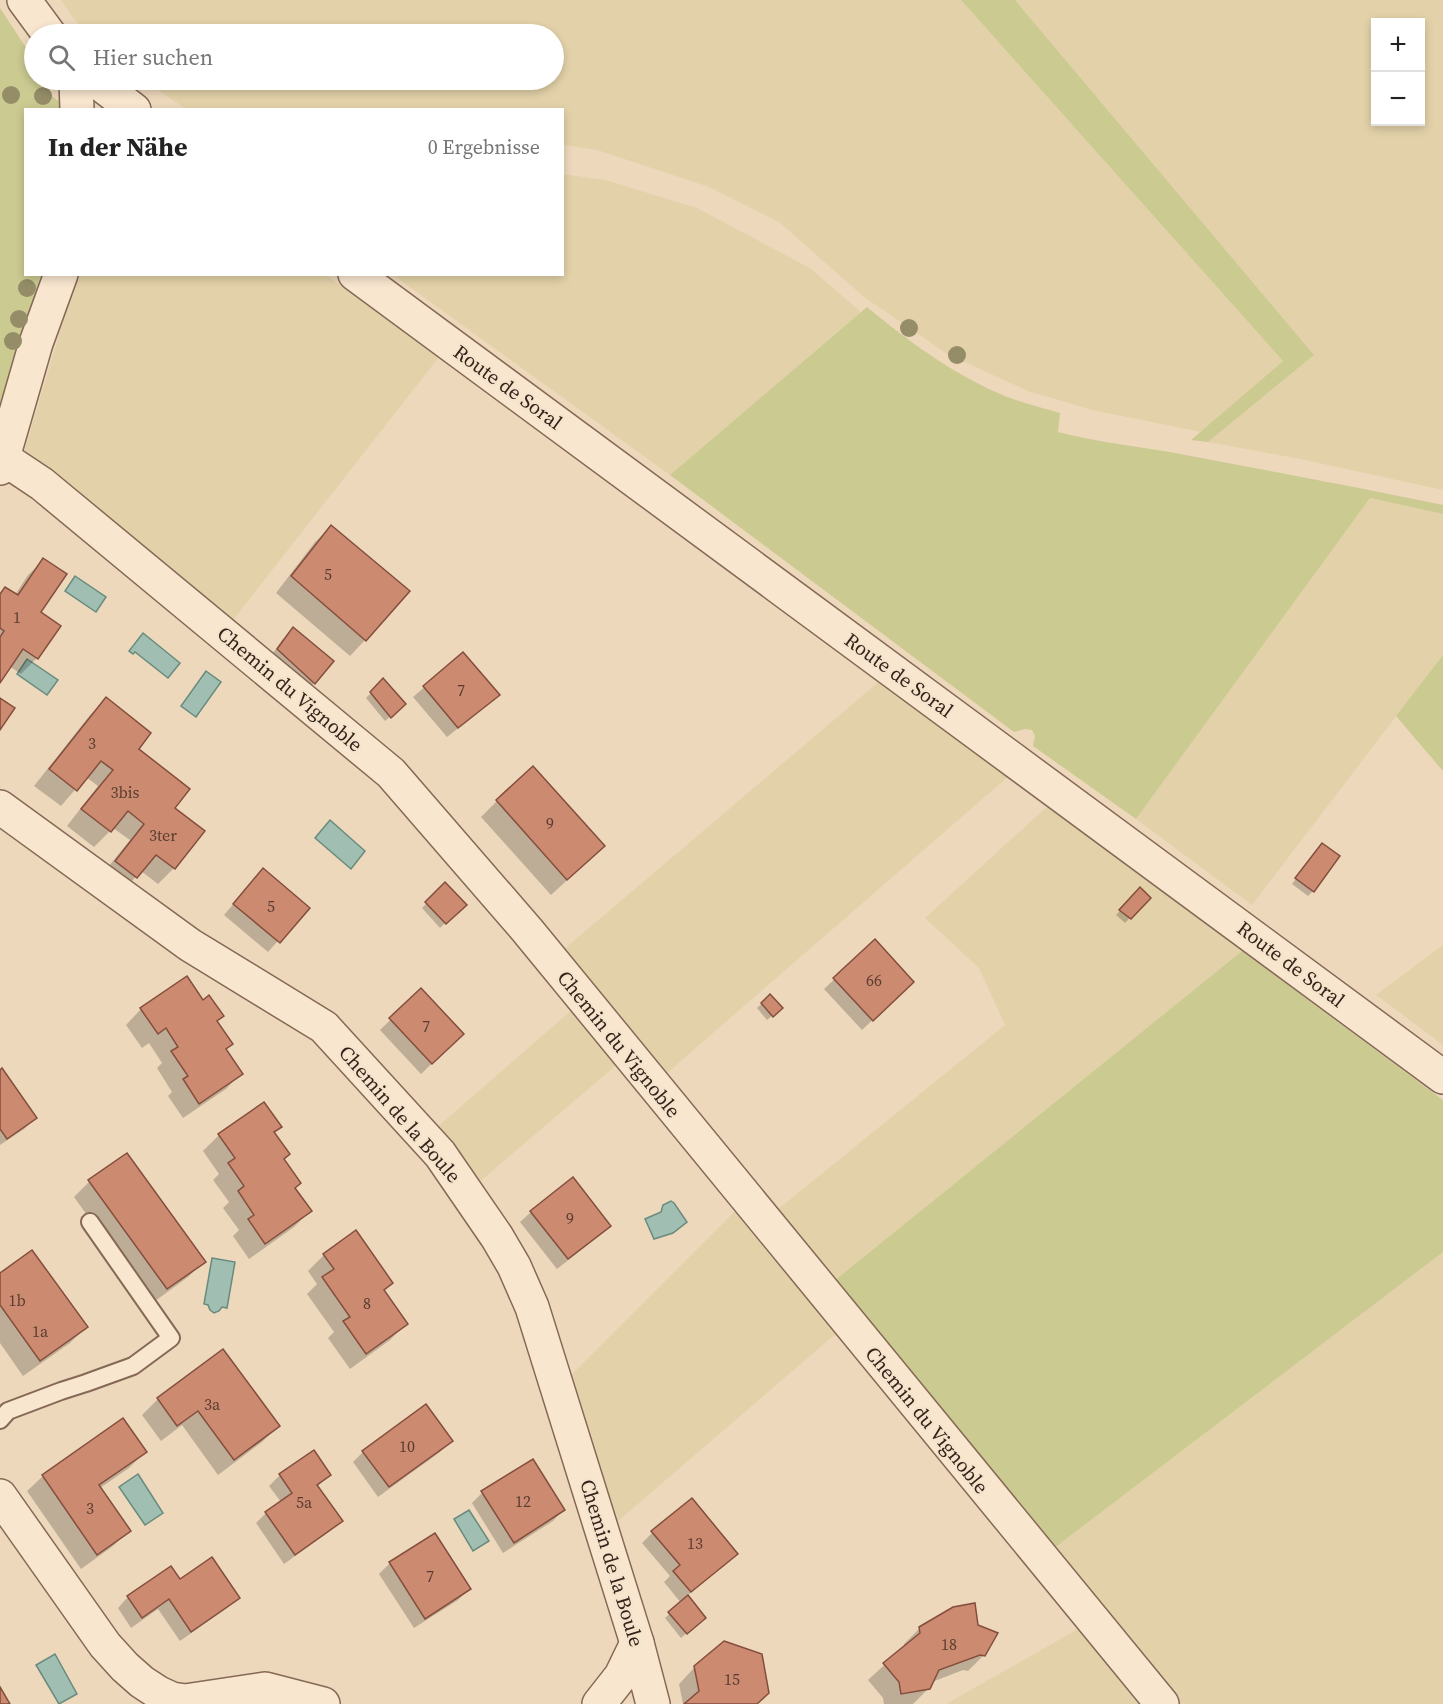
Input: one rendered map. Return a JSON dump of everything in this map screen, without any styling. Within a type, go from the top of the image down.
[{"type":"street","points":[[24,0],[42,24]]},
{"type":"street","points":[[76,90],[77,108]]},
{"type":"street","points":[[108,90],[131,108]]},
{"type":"street","points":[[1,463],[6,421],[59,276]]},
{"type":"street","name":"Route de Soral","points":[[358,276],[1443,1077]]},
{"type":"street","name":"Chemin du Vignoble","points":[[1,463],[42,484],[391,773],[527,930],[1162,1704]]},
{"type":"street","name":"Chemin de la Boule","points":[[0,807],[190,945],[324,1027],[440,1154],[514,1266],[532,1307],[637,1643],[653,1704]]},
{"type":"street","points":[[0,1496],[105,1645],[125,1667],[159,1693],[172,1699],[200,1702],[265,1689],[323,1704]]},
{"type":"street","points":[[599,1704],[621,1677],[637,1643]]},
{"type":"lane","points":[[0,1420],[8,1411],[133,1366],[171,1338],[90,1222]]},
{"type":"shaded area","points":[[61,0],[961,0],[1283,361],[1201,432],[1092,410],[1028,391],[947,354],[864,297],[779,222],[709,187],[597,150],[564,145],[564,108],[185,108],[158,90],[564,90],[564,24],[79,24]]},
{"type":"shaded area","points":[[961,0],[1015,0],[1314,355],[1208,442],[1191,440],[1283,361]]},
{"type":"shaded area","points":[[1015,0],[1443,0],[1443,490],[1208,442],[1314,355]]},
{"type":"shaded area","points":[[0,8],[24,45],[24,90],[44,90],[60,102],[61,108],[24,108],[24,276],[41,276],[0,404]]},
{"type":"shaded area","points":[[564,174],[605,180],[697,208],[810,268],[861,312],[670,475],[394,276],[564,276]]},
{"type":"shaded area","points":[[77,276],[327,276],[439,357],[230,624],[29,463],[25,448]]},
{"type":"shaded area","points":[[867,307],[913,343],[980,385],[1060,413],[1058,432],[1443,505],[1443,514],[1370,498],[1136,819],[1033,746],[1035,736],[1032,730],[1014,732],[670,475]]},
{"type":"shaded area","points":[[1370,498],[1443,514],[1443,655],[1252,905],[1136,819]]},
{"type":"shaded area","points":[[75,576],[106,597],[96,612],[65,591]]},
{"type":"shaded area","points":[[143,633],[180,663],[168,678],[135,652],[133,654],[129,651]]},
{"type":"shaded area","points":[[1443,655],[1443,771],[1396,716]]},
{"type":"shaded area","points":[[27,659],[58,680],[47,695],[17,674]]},
{"type":"shaded area","points":[[206,671],[221,682],[196,717],[181,706]]},
{"type":"shaded area","points":[[882,679],[1010,775],[667,1073],[641,1044],[477,1184],[435,1129],[596,989],[563,950]]},
{"type":"shaded area","points":[[1051,803],[1242,951],[829,1285],[854,1318],[617,1522],[568,1378],[736,1210],[777,1210],[1005,1025],[979,968],[925,918]]},
{"type":"shaded area","points":[[330,820],[365,851],[351,869],[315,838]]},
{"type":"shaded area","points":[[1443,945],[1443,1045],[1376,995]]},
{"type":"shaded area","points":[[1242,951],[1443,1100],[1443,1252],[1049,1552],[829,1285]]},
{"type":"shaded area","points":[[671,1201],[687,1222],[673,1233],[654,1239],[645,1219],[661,1212],[663,1205]]},
{"type":"shaded area","points":[[1443,1252],[1443,1704],[946,1704],[1085,1625],[1049,1552]]},
{"type":"shaded area","points":[[212,1258],[235,1262],[227,1308],[222,1307],[214,1313],[208,1305],[204,1304]]},
{"type":"shaded area","points":[[138,1474],[163,1513],[145,1525],[119,1487]]},
{"type":"shaded area","points":[[469,1510],[489,1541],[473,1551],[454,1519]]},
{"type":"shaded area","points":[[55,1654],[77,1694],[59,1704],[36,1665]]},
{"type":"building","points":[[331,525],[410,591],[366,641],[291,576]]},
{"type":"building","points":[[43,558],[67,574],[41,612],[61,626],[38,659],[23,649],[0,683],[0,637],[4,631],[0,628],[0,594],[5,587],[18,595]]},
{"type":"building","points":[[293,627],[334,661],[315,684],[277,649]]},
{"type":"building","points":[[463,652],[500,695],[458,728],[423,686]]},
{"type":"building","points":[[383,678],[406,704],[391,718],[370,692]]},
{"type":"building","points":[[106,697],[151,733],[139,749],[190,789],[175,808],[205,831],[175,869],[156,855],[137,878],[115,861],[144,824],[128,811],[111,832],[81,809],[113,770],[101,761],[77,791],[49,769]]},
{"type":"building","points":[[0,698],[15,708],[0,730]]},
{"type":"building","points":[[533,766],[605,846],[567,880],[496,800]]},
{"type":"building","points":[[1322,843],[1340,856],[1314,892],[1295,878]]},
{"type":"building","points":[[263,868],[310,908],[280,943],[233,904]]},
{"type":"building","points":[[445,882],[467,905],[446,924],[425,902]]},
{"type":"building","points":[[1140,887],[1151,898],[1131,919],[1119,910]]},
{"type":"building","points":[[875,939],[914,982],[873,1021],[833,978]]},
{"type":"building","points":[[187,976],[203,1000],[209,995],[224,1016],[217,1021],[233,1044],[226,1049],[243,1074],[199,1104],[183,1079],[188,1076],[171,1051],[178,1047],[166,1028],[158,1034],[140,1008]]},
{"type":"building","points":[[421,988],[464,1034],[432,1064],[389,1018]]},
{"type":"building","points":[[770,994],[783,1008],[773,1017],[761,1003]]},
{"type":"building","points":[[2,1068],[37,1118],[7,1139],[0,1129],[0,1070]]},
{"type":"building","points":[[264,1102],[282,1127],[274,1132],[290,1154],[284,1159],[301,1183],[295,1188],[312,1211],[265,1244],[248,1219],[254,1215],[238,1191],[244,1186],[228,1163],[235,1158],[218,1134]]},
{"type":"building","points":[[127,1153],[206,1262],[167,1289],[88,1180]]},
{"type":"building","points":[[573,1177],[611,1226],[568,1259],[530,1211]]},
{"type":"building","points":[[356,1230],[393,1283],[384,1290],[408,1324],[366,1354],[343,1321],[350,1317],[322,1277],[334,1269],[323,1254]]},
{"type":"building","points":[[32,1250],[88,1327],[40,1361],[0,1305],[0,1273]]},
{"type":"building","points":[[223,1349],[280,1426],[234,1460],[198,1411],[177,1426],[157,1398]]},
{"type":"building","points":[[426,1404],[453,1441],[389,1487],[362,1451]]},
{"type":"building","points":[[123,1418],[147,1452],[99,1485],[131,1531],[97,1555],[42,1475]]},
{"type":"building","points":[[314,1450],[331,1475],[317,1485],[343,1521],[295,1555],[265,1512],[292,1493],[279,1474]]},
{"type":"building","points":[[533,1459],[565,1510],[514,1543],[481,1491]]},
{"type":"building","points":[[692,1498],[738,1554],[691,1592],[673,1571],[680,1565],[651,1531]]},
{"type":"building","points":[[435,1533],[471,1589],[425,1619],[389,1562]]},
{"type":"building","points":[[212,1557],[240,1598],[191,1632],[169,1599],[142,1618],[127,1596],[171,1566],[180,1579]]},
{"type":"building","points":[[688,1595],[706,1618],[687,1634],[668,1612]]},
{"type":"building","points":[[975,1603],[978,1625],[998,1633],[985,1656],[980,1655],[939,1670],[930,1689],[901,1694],[899,1682],[883,1663],[920,1633],[919,1627],[953,1607]]},
{"type":"building","points":[[724,1641],[762,1654],[769,1693],[757,1704],[684,1704],[699,1691],[694,1666]]},
{"type":"building","points":[[0,1687],[10,1704],[0,1704]]}]
